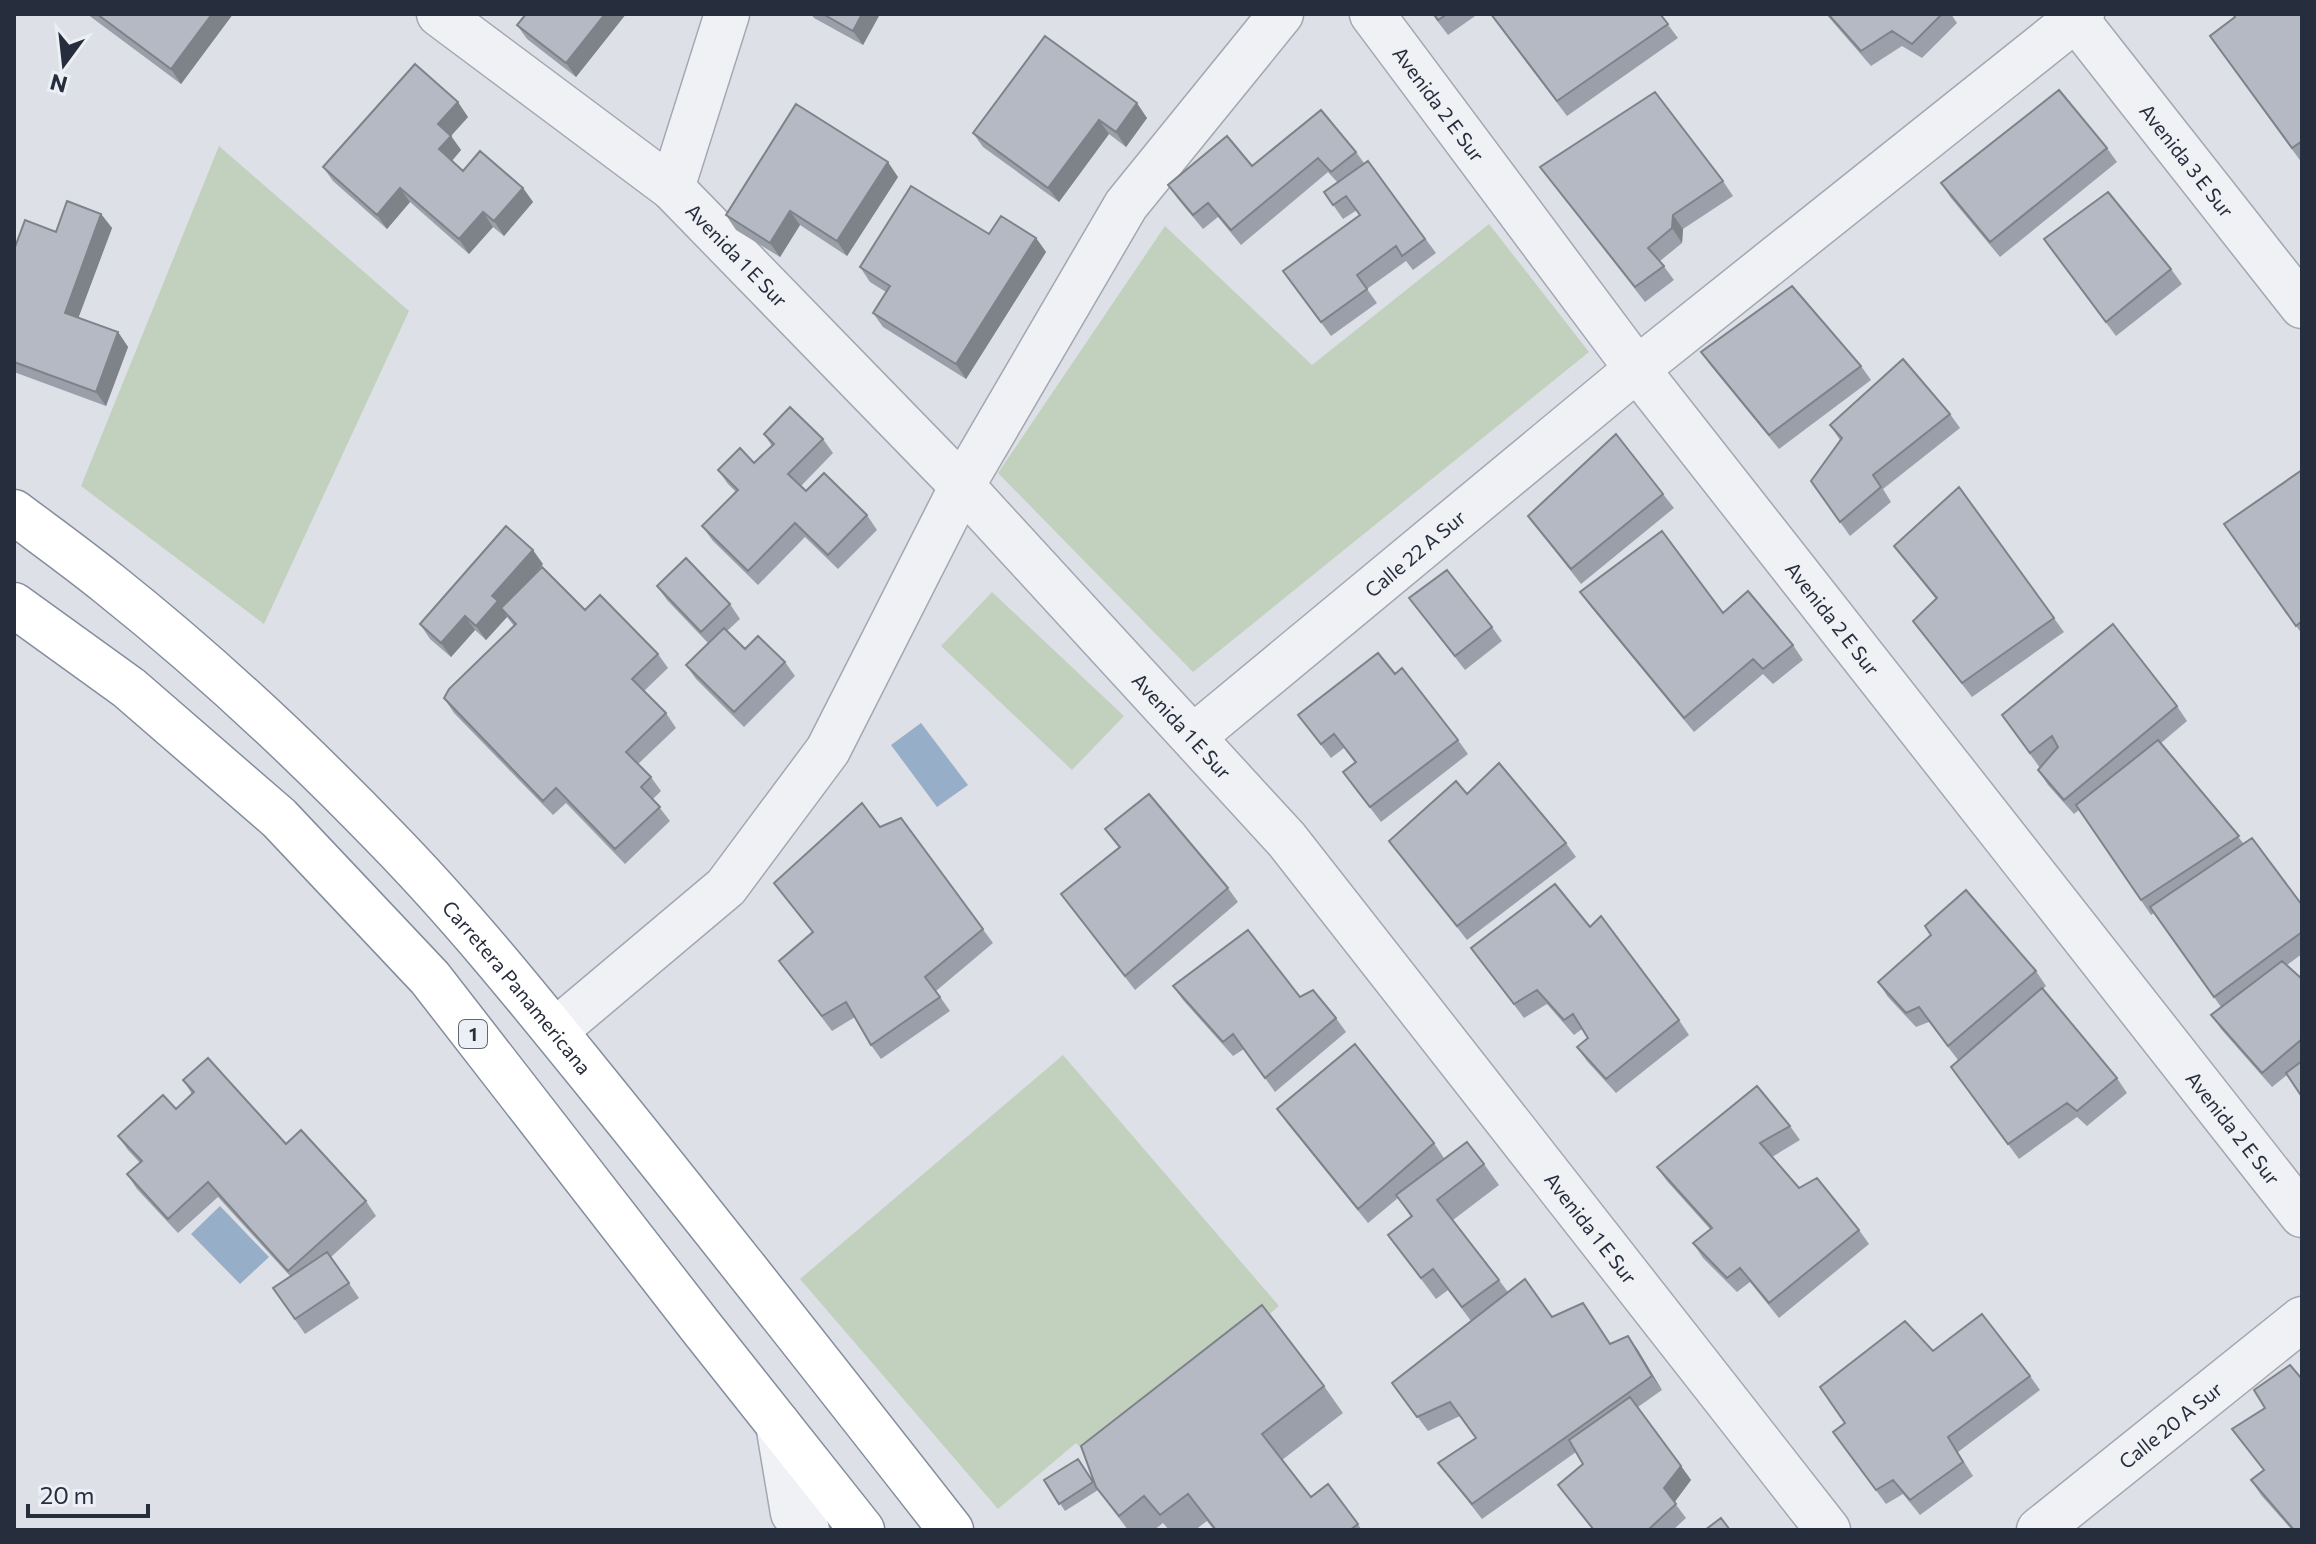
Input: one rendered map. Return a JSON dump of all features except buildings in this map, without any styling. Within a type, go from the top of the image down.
[{"type":"highway","name":"Carretera Panamericana","points":[[14,512],[108,583],[205,664],[298,750],[388,840],[474,933],[672,1175],[951,1530]]},
{"type":"highway","name":"1","points":[[14,605],[129,688],[279,818],[430,978],[862,1530]]},
{"type":"street","name":"Avenida 1 E Sur","points":[[439,14],[672,188],[962,486],[1193,737],[1287,840],[1828,1530]]},
{"type":"street","points":[[672,188],[727,14]]},
{"type":"street","points":[[555,1031],[726,887],[828,750],[962,486],[1126,205],[1281,14]]},
{"type":"street","name":"Avenida 2 E Sur","points":[[1372,14],[1637,369],[2302,1215]]},
{"type":"street","name":"Calle 22 A Sur","points":[[1193,737],[1637,369],[2076,16]]},
{"type":"street","name":"Avenida 3 E Sur","points":[[2076,16],[2302,306]]},
{"type":"street","name":"Calle 20 A Sur","points":[[2039,1530],[2302,1319]]},
{"type":"street","points":[[778,1424],[793,1513],[807,1530]]},
{"type":"green space","points":[[219,146],[409,311],[264,624],[81,486]]},
{"type":"green space","points":[[1489,224],[1589,352],[1193,672],[998,473],[1165,226],[1312,365]]},
{"type":"green space","points":[[992,592],[1124,716],[1072,770],[941,646]]},
{"type":"green space","points":[[1063,1055],[1279,1306],[1094,1463],[1076,1443],[998,1509],[800,1279]]},
{"type":"water","points":[[921,723],[968,785],[937,807],[891,745]]},
{"type":"water","points":[[220,1206],[269,1257],[240,1284],[191,1234]]}]
